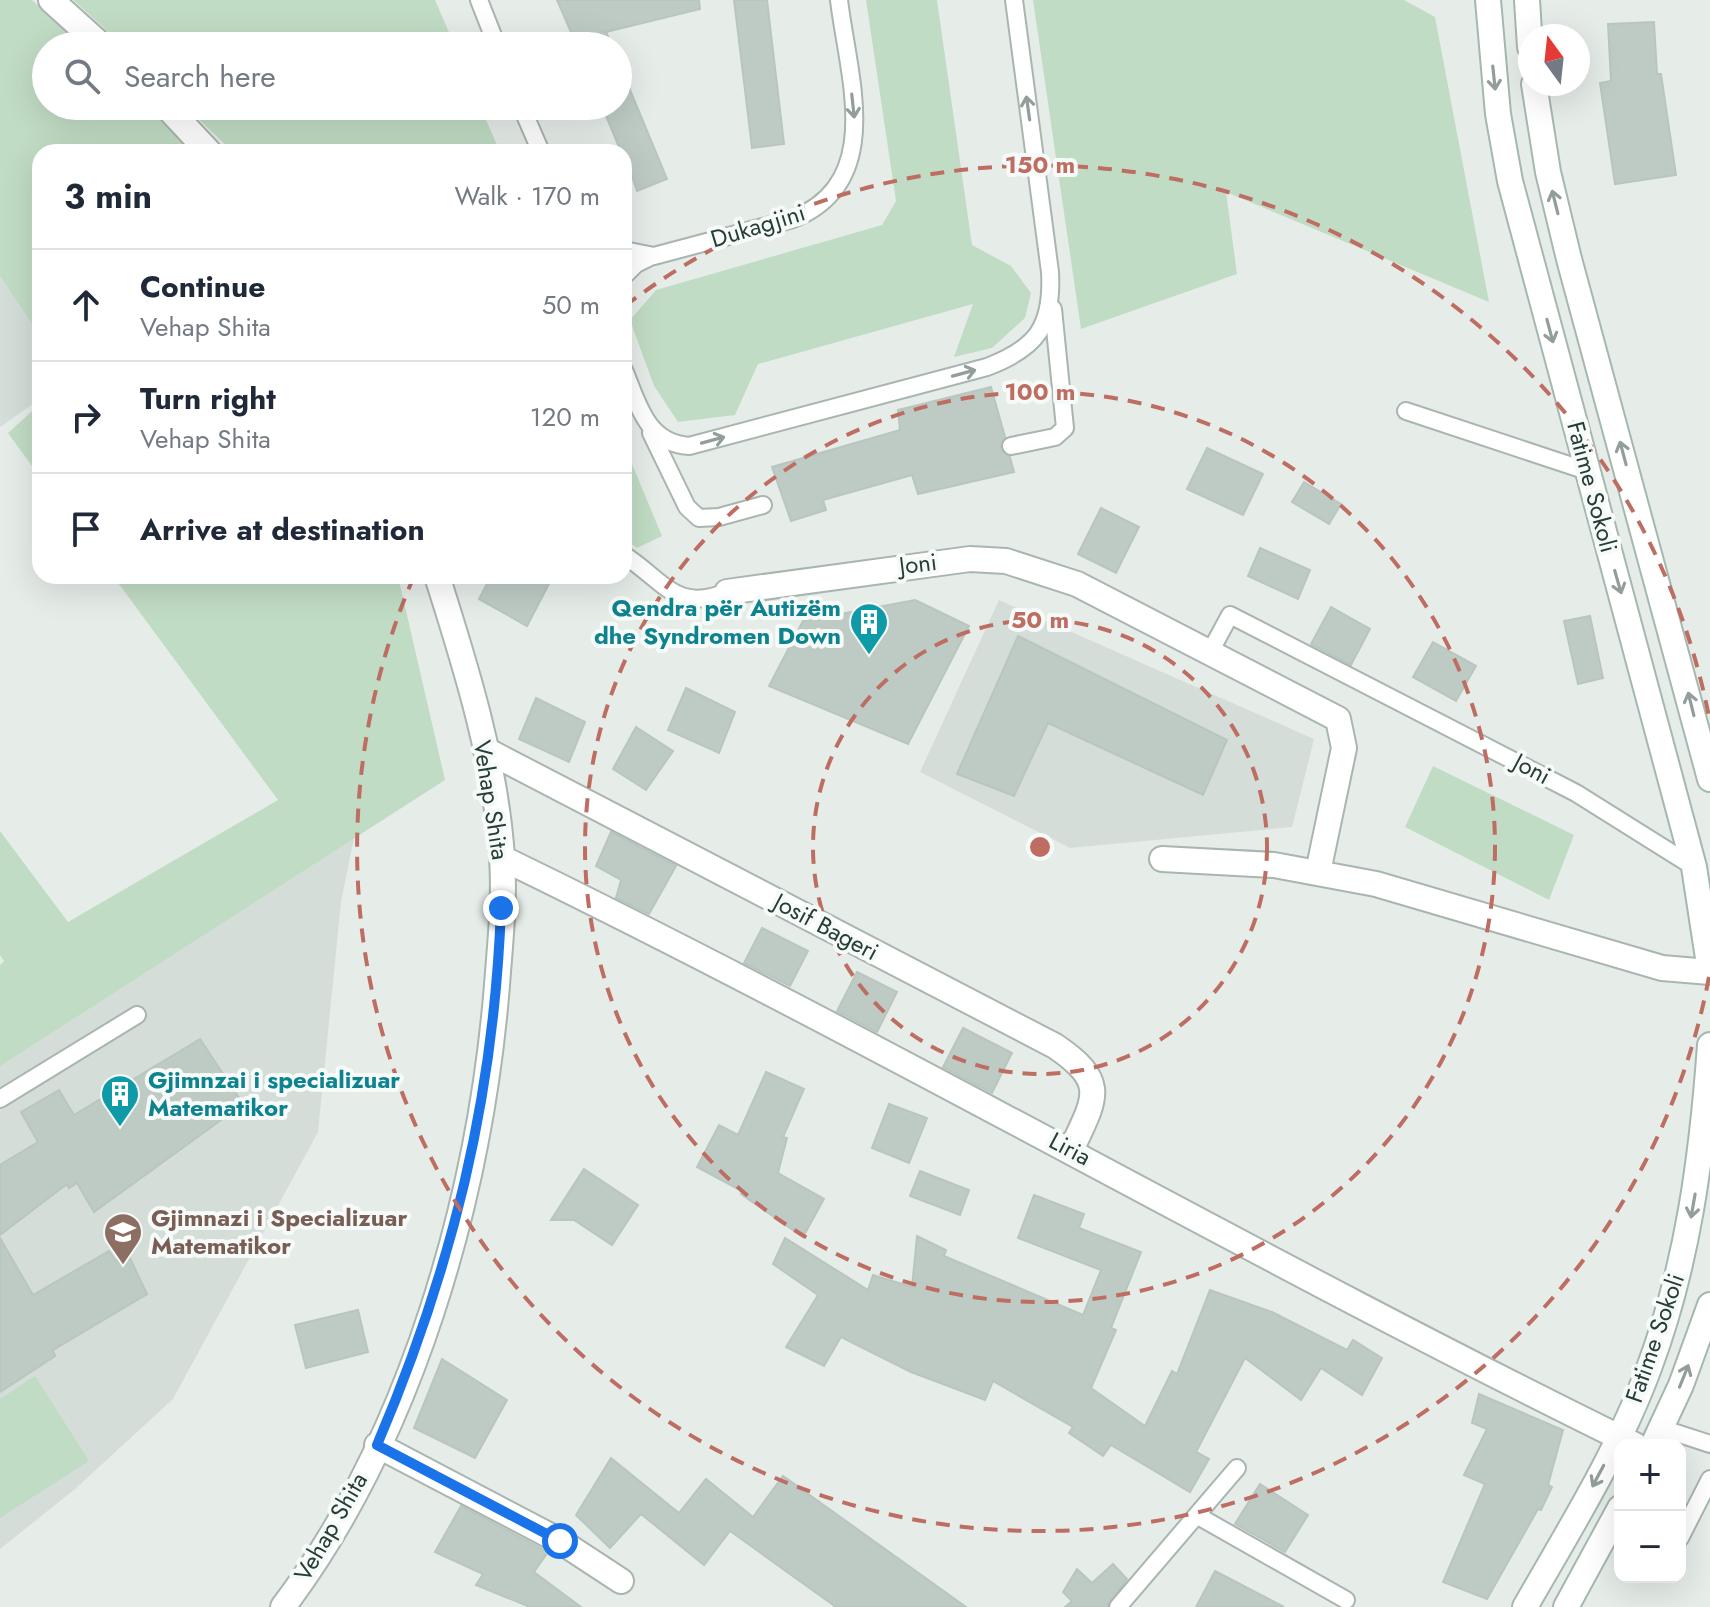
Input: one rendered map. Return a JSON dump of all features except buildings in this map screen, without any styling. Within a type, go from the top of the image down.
[{"type":"street","points":[[51,0],[86,32]]},
{"type":"street","name":"Fatime Sokoli","points":[[1488,0],[1498,114],[1510,181],[1694,867],[1710,971]]},
{"type":"street","points":[[1527,0],[1529,24]]},
{"type":"street","name":"Fatime Sokoli","points":[[1536,96],[1548,172],[1569,259],[1710,779]]},
{"type":"street","points":[[179,120],[202,144]]},
{"type":"street","name":"Joni","points":[[727,592],[934,561],[1006,561],[1077,584],[1338,719],[1344,748],[1318,872]]},
{"type":"street","name":"Vehap Shita","points":[[283,1607],[327,1540],[377,1445],[434,1299],[460,1212],[493,1031],[502,858],[486,750],[439,584]]},
{"type":"street","name":"Josif Bageri","points":[[486,750],[1055,1046],[1083,1066],[1090,1079],[1090,1103],[1071,1150]]},
{"type":"street","name":"Liria","points":[[502,858],[691,950],[1392,1322],[1623,1439]]},
{"type":"street","points":[[1162,859],[1231,862],[1318,872],[1376,884],[1662,968],[1710,971]]},
{"type":"street","name":"Fatime Sokoli","points":[[1628,1439],[1681,1268],[1701,1151],[1710,1045]]},
{"type":"street","name":"Fatime Sokoli","points":[[1657,1436],[1710,1305]]},
{"type":"street","name":"Vehap Shita","points":[[377,1445],[560,1541],[621,1581]]},
{"type":"street","name":"Fatime Sokoli","points":[[1525,1607],[1614,1462]]},
{"type":"street","points":[[1566,1607],[1614,1524]]},
{"type":"lane","points":[[479,0],[492,32]]},
{"type":"lane","name":"Dukagjini","points":[[632,252],[654,256],[793,219],[814,211],[832,195],[851,161],[855,136],[839,0]]},
{"type":"lane","points":[[1011,446],[1055,437],[1065,428],[1067,419],[1014,0]]},
{"type":"lane","points":[[527,120],[538,144]]},
{"type":"lane","points":[[632,268],[654,256]]},
{"type":"lane","points":[[649,428],[674,445],[689,446],[987,367],[1011,358],[1033,342],[1046,322],[1052,299]]},
{"type":"lane","points":[[632,389],[687,507],[699,518],[719,517],[763,505]]},
{"type":"lane","points":[[1406,411],[1587,471]]},
{"type":"lane","name":"Joni","points":[[632,561],[677,595],[693,602],[705,602],[727,592]]},
{"type":"lane","name":"Joni","points":[[1210,652],[1230,615],[1564,786],[1694,867]]},
{"type":"lane","points":[[0,1099],[137,1015]]},
{"type":"lane","points":[[1657,1436],[1710,1444]]},
{"type":"lane","points":[[1118,1607],[1237,1468]]},
{"type":"lane","points":[[1686,1526],[1710,1479]]},
{"type":"lane","points":[[1198,1516],[1346,1600]]},
{"type":"shaded area","points":[[0,276],[32,324],[32,405],[0,427]]},
{"type":"shaded area","points":[[999,600],[1314,739],[1292,827],[1070,848],[920,772]]},
{"type":"shaded area","name":"Gjimnazi i Specializuar Matematikor","points":[[354,838],[341,902],[318,1132],[173,1399],[75,1489],[0,1549],[0,1064]]},
{"type":"green space","points":[[0,0],[32,0],[66,32],[32,32],[32,120],[160,120],[185,144],[32,144],[32,324],[0,276]]},
{"type":"green space","points":[[73,0],[435,0],[449,32],[108,32]]},
{"type":"green space","points":[[866,0],[937,0],[972,245],[1011,266],[1031,293],[1025,318],[992,348],[954,357],[973,304],[758,364],[735,415],[678,422],[654,386],[632,326],[632,318],[656,290],[882,225],[896,201]]},
{"type":"green space","points":[[1033,0],[1404,0],[1435,17],[1489,302],[1226,192],[1237,274],[1081,329]]},
{"type":"green space","points":[[200,120],[486,120],[497,144],[225,144]]},
{"type":"green space","points":[[32,411],[32,466],[8,433]]},
{"type":"green space","points":[[632,464],[662,536],[637,548],[632,544]]},
{"type":"green space","points":[[119,584],[400,584],[445,780],[0,1066],[0,965],[4,961],[0,955],[0,831],[68,922],[278,800]]},
{"type":"green space","points":[[1433,766],[1574,835],[1549,900],[1405,827]]},
{"type":"green space","points":[[35,1376],[89,1461],[0,1518],[0,1399]]},
{"type":"place","name":"Qendra për Autizëm dhe Syndromen Down","points":[[869,656]]},
{"type":"place","name":"Gjimnzai i specializuar Matematikor","points":[[120,1128]]},
{"type":"place","name":"Gjimnazi i Specializuar Matematikor","points":[[123,1266]]},
{"type":"route","points":[[501,908],[493,1031],[480,1121],[460,1212],[434,1299],[377,1445],[560,1541]]}]
